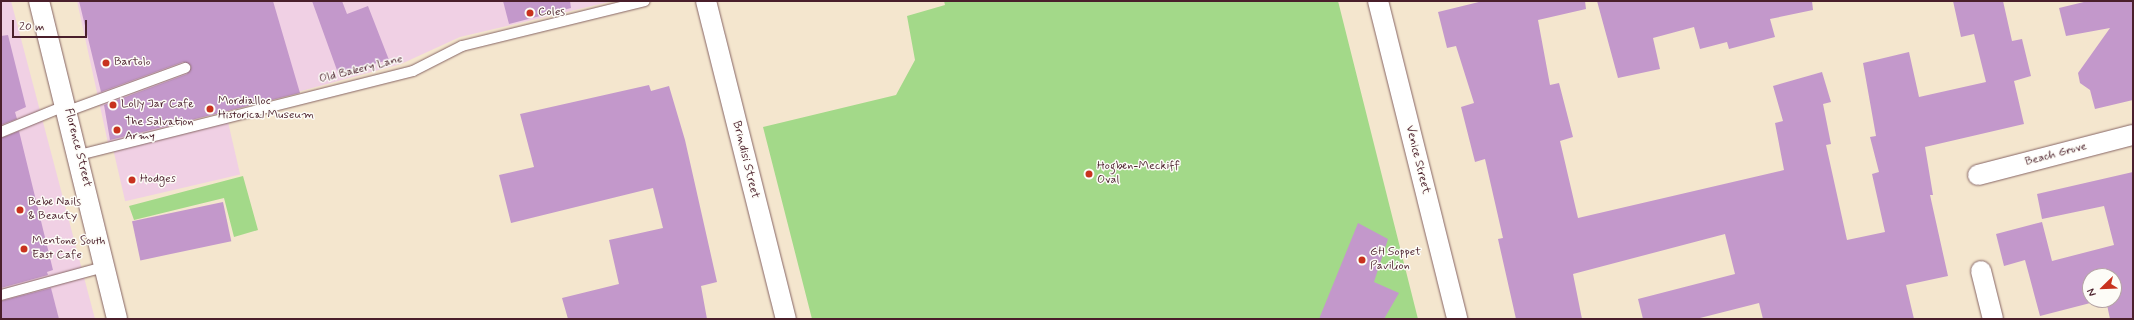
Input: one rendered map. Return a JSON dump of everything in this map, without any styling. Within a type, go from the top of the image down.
[{"type":"street","name":"Florence Street","points":[[39,1],[80,155],[104,268],[117,319]]},
{"type":"street","name":"Brindisi Street","points":[[706,1],[786,319]]},
{"type":"street","name":"Venice Street","points":[[1378,1],[1457,319]]},
{"type":"street","name":"Beach Grove","points":[[1978,175],[2133,135]]},
{"type":"street","points":[[1981,271],[1993,319]]},
{"type":"lane","name":"Old Bakery Lane","points":[[80,155],[413,71],[462,46],[645,1]]},
{"type":"lane","points":[[1,132],[185,68]]},
{"type":"lane","points":[[1,295],[104,268]]},
{"type":"shaded area","points":[[1,1],[11,1],[95,319],[1,319]]},
{"type":"shaded area","points":[[77,1],[613,1],[460,37],[401,64],[108,143]]},
{"type":"shaded area","points":[[228,122],[240,175],[125,201],[113,149]]},
{"type":"green space","name":"Hogben-Meckiff Oval","points":[[944,1],[1338,1],[1418,319],[812,319],[763,127],[896,95],[915,60],[907,16],[945,5]]},
{"type":"green space","points":[[243,176],[258,230],[234,237],[224,198],[134,220],[129,206]]},
{"type":"building","points":[[79,1],[273,1],[300,93],[110,140],[104,105],[187,74],[191,66],[183,62],[101,92]]},
{"type":"building","points":[[312,1],[342,1],[347,14],[368,6],[389,60],[338,73]]},
{"type":"building","name":"Coles","points":[[503,1],[570,1],[571,8],[509,24]]},
{"type":"building","points":[[1483,1],[1585,1],[1586,9],[1538,20],[1550,85],[1559,83],[1573,137],[1560,141],[1578,218],[1784,170],[1775,123],[1783,121],[1773,86],[1822,72],[1831,102],[1823,104],[1831,144],[1826,145],[1847,240],[1885,232],[1872,174],[1879,172],[1870,137],[1876,136],[1863,63],[1909,52],[1919,97],[1986,82],[1974,34],[1961,37],[1953,1],[2003,1],[2012,41],[2022,39],[2031,76],[2014,81],[2024,124],[1925,147],[1933,195],[1930,195],[1948,276],[1906,285],[1914,319],[1763,319],[1759,303],[1696,319],[1643,319],[1638,299],[1735,274],[1725,234],[1573,274],[1582,319],[1516,319],[1498,239],[1503,238],[1485,159],[1475,162],[1461,107],[1474,103],[1456,46],[1447,48],[1438,12]]},
{"type":"building","points":[[1597,1],[1812,1],[1813,10],[1770,19],[1775,37],[1729,49],[1727,42],[1700,49],[1694,27],[1653,38],[1660,69],[1618,78]]},
{"type":"building","points":[[2088,1],[2133,1],[2133,100],[2095,109],[2090,90],[2080,83],[2078,73],[2110,28],[2066,36],[2059,8]]},
{"type":"building","points":[[8,35],[26,107],[15,112],[17,119],[1,125],[1,36]]},
{"type":"building","points":[[649,85],[651,91],[669,86],[685,140],[717,282],[701,286],[707,319],[568,319],[562,298],[619,284],[609,240],[663,228],[653,188],[511,223],[499,175],[534,167],[520,114]]},
{"type":"building","points":[[19,131],[53,270],[47,272],[48,275],[1,288],[1,138]]},
{"type":"building","points":[[2133,172],[2133,319],[2110,319],[2108,308],[2122,308],[2122,268],[2082,268],[2082,305],[2040,316],[2025,260],[2004,266],[1996,234],[2042,222],[2052,261],[2114,245],[2104,206],[2042,219],[2037,194]]},
{"type":"building","points":[[223,202],[231,241],[140,260],[132,221]]},
{"type":"building","name":"GH Soppet Pavilion","points":[[1358,223],[1388,239],[1374,282],[1399,293],[1384,319],[1319,319]]},
{"type":"building","points":[[51,288],[59,319],[1,319],[1,301]]},
{"type":"place","name":"Coles","points":[[530,13]]},
{"type":"place","name":"Bartolo","points":[[106,63]]},
{"type":"place","name":"Lolly Jar Cafe","points":[[113,105]]},
{"type":"place","name":"Mordialloc Historical Museum","points":[[210,109]]},
{"type":"place","name":"The Salvation Army","points":[[117,130]]},
{"type":"place","name":"Hogben-Meckiff Oval","points":[[1089,174]]},
{"type":"place","name":"Hodges","points":[[132,180]]},
{"type":"place","name":"Bebe Nails & Beauty","points":[[20,210]]},
{"type":"place","name":"Mentone South East Cafe","points":[[24,249]]},
{"type":"place","name":"GH Soppet Pavilion","points":[[1362,260]]}]
